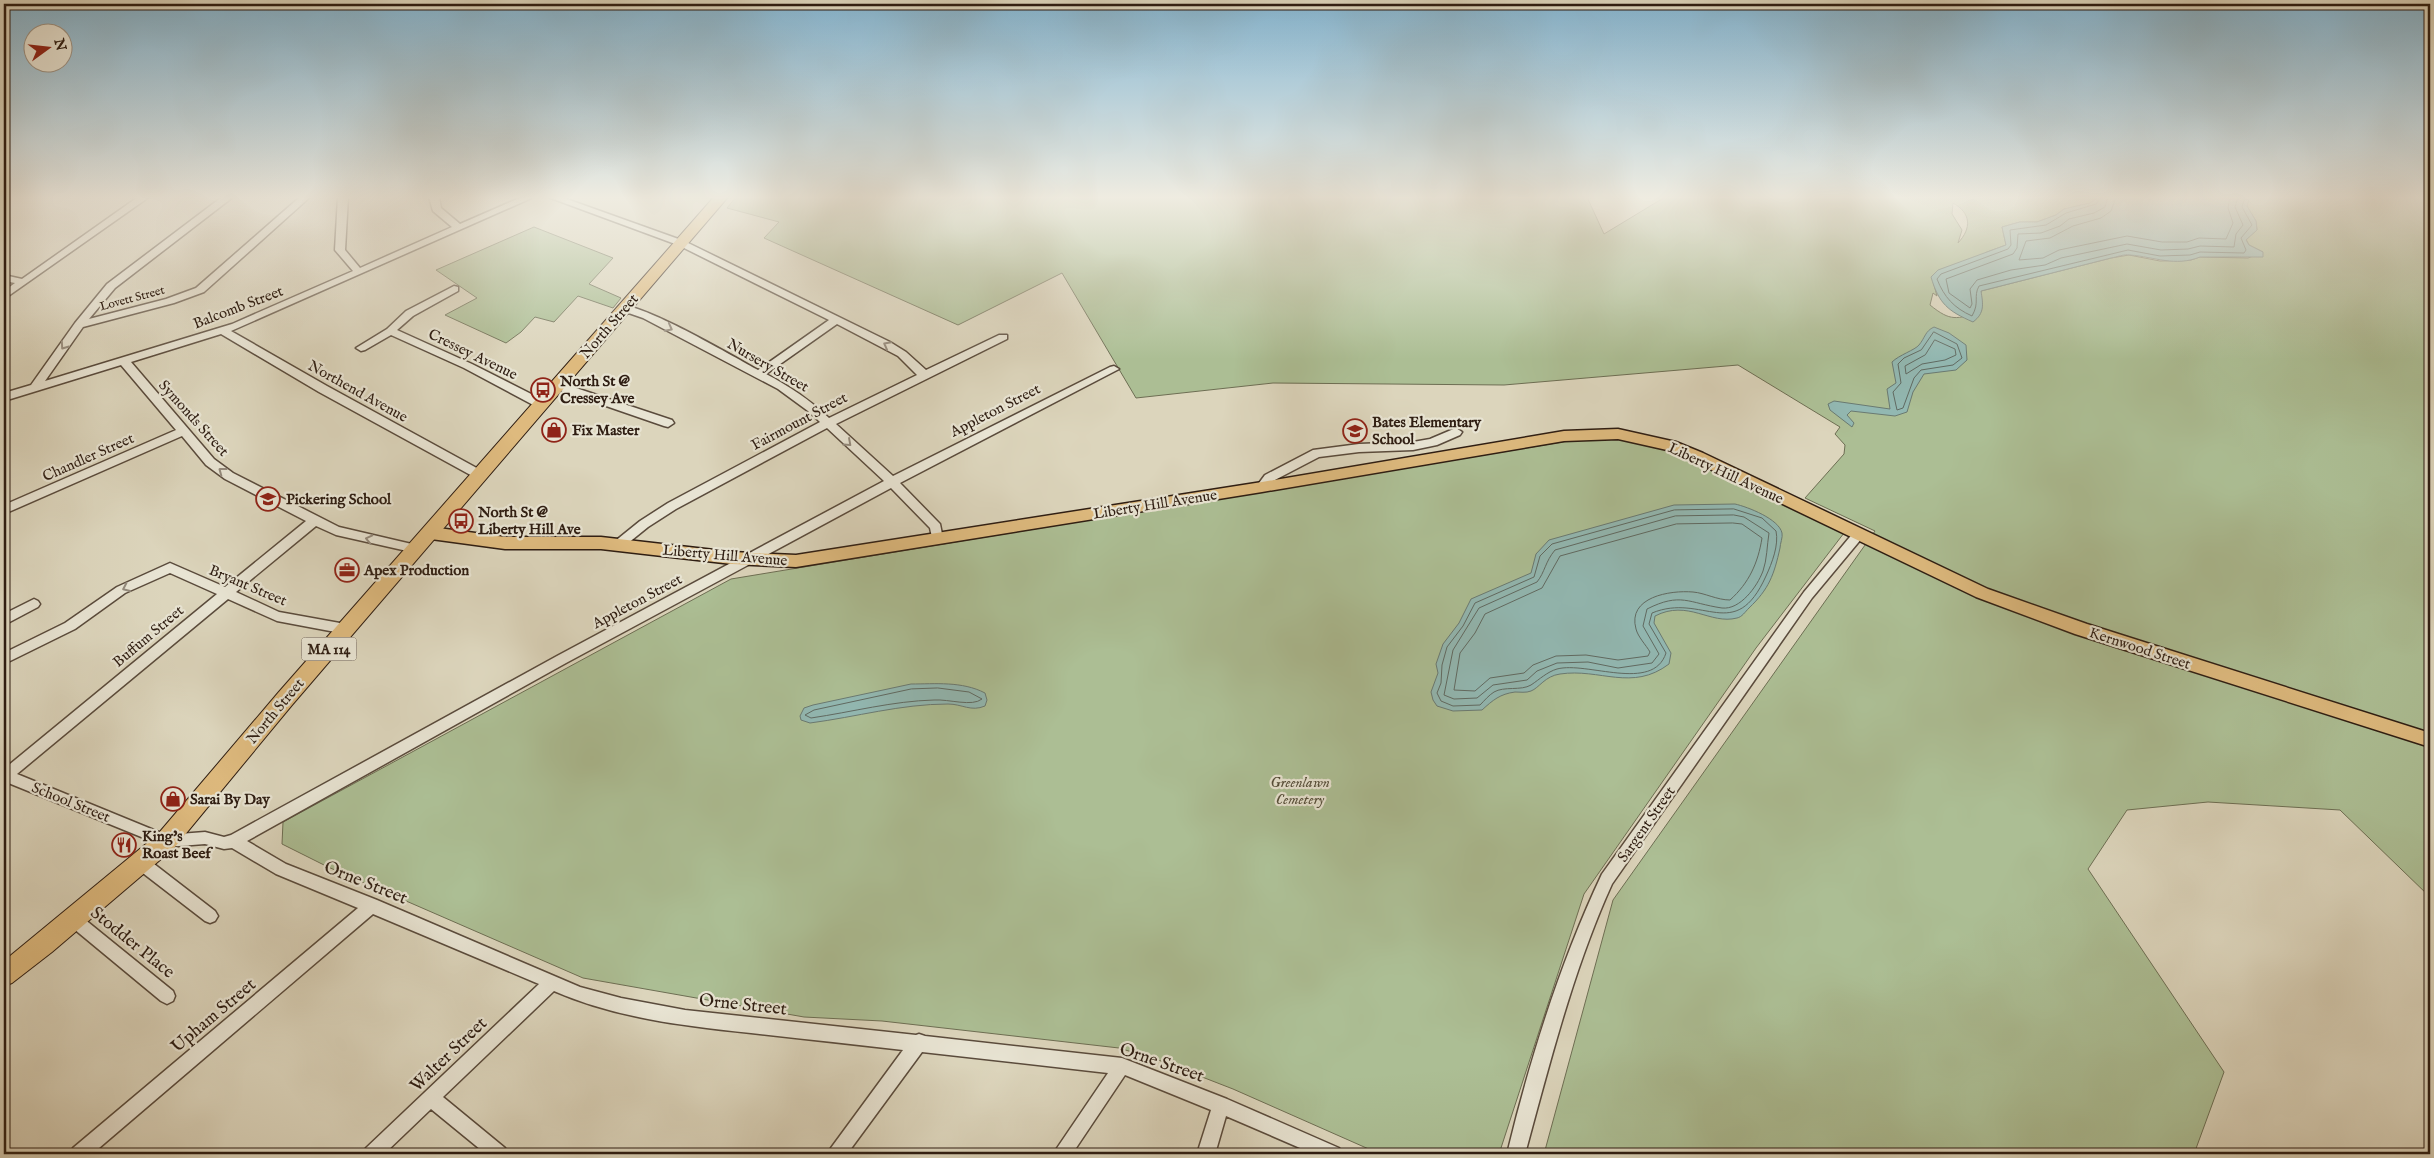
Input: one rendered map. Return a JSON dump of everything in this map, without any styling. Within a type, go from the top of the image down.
[{"type":"highway","name":"North Street","points":[[4,976],[166,841],[346,629],[674,251]]},
{"type":"main road","name":"Liberty Hill Avenue","points":[[431,533],[505,543],[618,545],[780,562],[811,559],[1262,487],[1536,440],[1583,434],[1610,433],[1653,441],[1689,453],[1858,535]]},
{"type":"main road","name":"Kernwood Street","points":[[1858,535],[1982,593],[2072,626],[2430,740]]},
{"type":"street","points":[[4,296],[67,251]]},
{"type":"street","points":[[35,387],[102,295],[157,251]]},
{"type":"street","name":"Lovett Street","points":[[79,325],[170,301],[200,290],[244,251]]},
{"type":"street","points":[[341,251],[360,272]]},
{"type":"street","name":"Balcomb Street","points":[[4,397],[223,331],[407,251]]},
{"type":"street","points":[[697,251],[896,349],[924,375]]},
{"type":"street","points":[[4,278],[23,282]]},
{"type":"street","points":[[361,348],[391,331],[392,326],[454,288]]},
{"type":"street","name":"Nursery Street","points":[[624,308],[647,316],[758,374],[804,402],[891,481],[936,527],[937,539]]},
{"type":"street","points":[[758,374],[836,320]]},
{"type":"street","name":"Northend Avenue","points":[[223,331],[323,389],[480,475]]},
{"type":"street","name":"Cressey Avenue","points":[[391,331],[468,366],[541,404]]},
{"type":"street","name":"Fairmount Street","points":[[618,545],[644,522],[826,423],[1003,337]]},
{"type":"street","name":"Symonds Street","points":[[124,361],[210,462],[228,476],[336,531],[416,549]]},
{"type":"street","name":"Appleton Street","points":[[234,842],[546,668],[749,559],[818,519],[1114,369]]},
{"type":"street","points":[[558,386],[633,409],[668,423]]},
{"type":"street","name":"Chandler Street","points":[[4,510],[184,431]]},
{"type":"street","points":[[1262,487],[1269,478],[1317,453],[1359,448],[1413,446],[1433,442],[1456,432]]},
{"type":"street","name":"Buffum Street","points":[[4,776],[314,521]]},
{"type":"street","name":"Sargent Street","points":[[1516,1154],[1576,952],[1591,912],[1607,879],[1808,595],[1858,535]]},
{"type":"street","name":"Bryant Street","points":[[4,659],[70,626],[114,593],[170,568],[277,616],[346,629]]},
{"type":"street","points":[[4,620],[34,604]]},
{"type":"street","name":"School Street","points":[[4,776],[166,841]]},
{"type":"street","name":"Orne Street","points":[[166,841],[205,838],[224,843],[234,842],[281,869],[578,994],[621,1006],[684,1018],[920,1042],[1122,1066],[1221,1105],[1332,1154]]},
{"type":"street","points":[[140,862],[210,916]]},
{"type":"street","name":"Upham Street","points":[[79,1154],[372,906]]},
{"type":"street","name":"Stodder Place","points":[[73,919],[166,996]]},
{"type":"street","name":"Walter Street","points":[[372,1154],[551,983]]},
{"type":"street","points":[[836,1154],[920,1042]]},
{"type":"street","points":[[1062,1154],[1122,1066]]},
{"type":"street","points":[[431,1098],[499,1154]]},
{"type":"street","points":[[1206,1154],[1221,1105]]},
{"type":"green space","points":[[479,251],[595,251],[613,258],[589,284],[621,298],[613,308],[578,296],[554,322],[535,317],[521,332],[506,343],[445,315],[477,298],[436,270]]},
{"type":"green space","points":[[793,251],[1990,251],[1934,285],[1937,296],[1933,293],[1930,305],[1943,314],[1954,318],[1981,312],[1981,291],[2129,255],[2160,261],[2191,260],[2200,257],[2248,258],[2263,252],[2261,251],[2430,251],[2430,897],[2340,810],[2208,802],[2127,810],[2088,869],[2224,1072],[2194,1154],[1544,1154],[1613,900],[1875,531],[1805,498],[1844,454],[1845,445],[1835,434],[1840,427],[1738,365],[1504,385],[1273,383],[1136,398],[1062,273],[958,325]]},
{"type":"green space","name":"Greenlawn Cemetery","points":[[1587,438],[1633,440],[1676,452],[1844,533],[1756,648],[1584,894],[1499,1154],[1380,1154],[1233,1089],[1161,1061],[1119,1048],[882,1021],[804,1017],[583,978],[328,867],[282,844],[283,822],[731,579]]},
{"type":"water","points":[[1990,251],[2263,252],[2263,257],[2200,257],[2182,261],[2130,255],[2120,256],[1981,291],[1983,304],[1981,312],[1973,322],[1951,310],[1941,300],[1931,277],[1938,270]]},
{"type":"water","points":[[1934,327],[1949,333],[1966,345],[1967,360],[1956,370],[1924,374],[1913,392],[1907,412],[1895,416],[1851,411],[1847,415],[1854,423],[1852,427],[1830,410],[1828,404],[1834,401],[1890,409],[1887,389],[1896,383],[1892,362],[1917,347]]},
{"type":"water","points":[[1735,504],[1762,514],[1780,528],[1782,536],[1773,574],[1766,588],[1739,617],[1717,618],[1678,610],[1667,611],[1655,616],[1654,623],[1671,653],[1669,664],[1642,677],[1629,678],[1575,673],[1555,675],[1546,679],[1531,691],[1515,692],[1501,696],[1493,700],[1482,710],[1453,711],[1437,706],[1433,700],[1431,692],[1438,673],[1436,664],[1443,644],[1459,623],[1471,599],[1531,573],[1536,554],[1549,540],[1674,505]]},
{"type":"water","points":[[911,684],[958,685],[985,693],[987,700],[985,706],[980,708],[953,704],[913,706],[810,723],[801,720],[800,716],[804,708],[813,705]]},
{"type":"place","name":"North St @ Cressey Ave","points":[[543,390]]},
{"type":"place","name":"Fix Master","points":[[554,430]]},
{"type":"place","name":"Bates Elementary School","points":[[1355,431]]},
{"type":"place","name":"Pickering School","points":[[268,499]]},
{"type":"place","name":"North St @ Liberty Hill Ave","points":[[461,521]]},
{"type":"place","name":"Apex Production","points":[[347,570]]},
{"type":"place","name":"Sarai By Day","points":[[173,799]]},
{"type":"place","name":"King's Roast Beef","points":[[124,845]]}]
